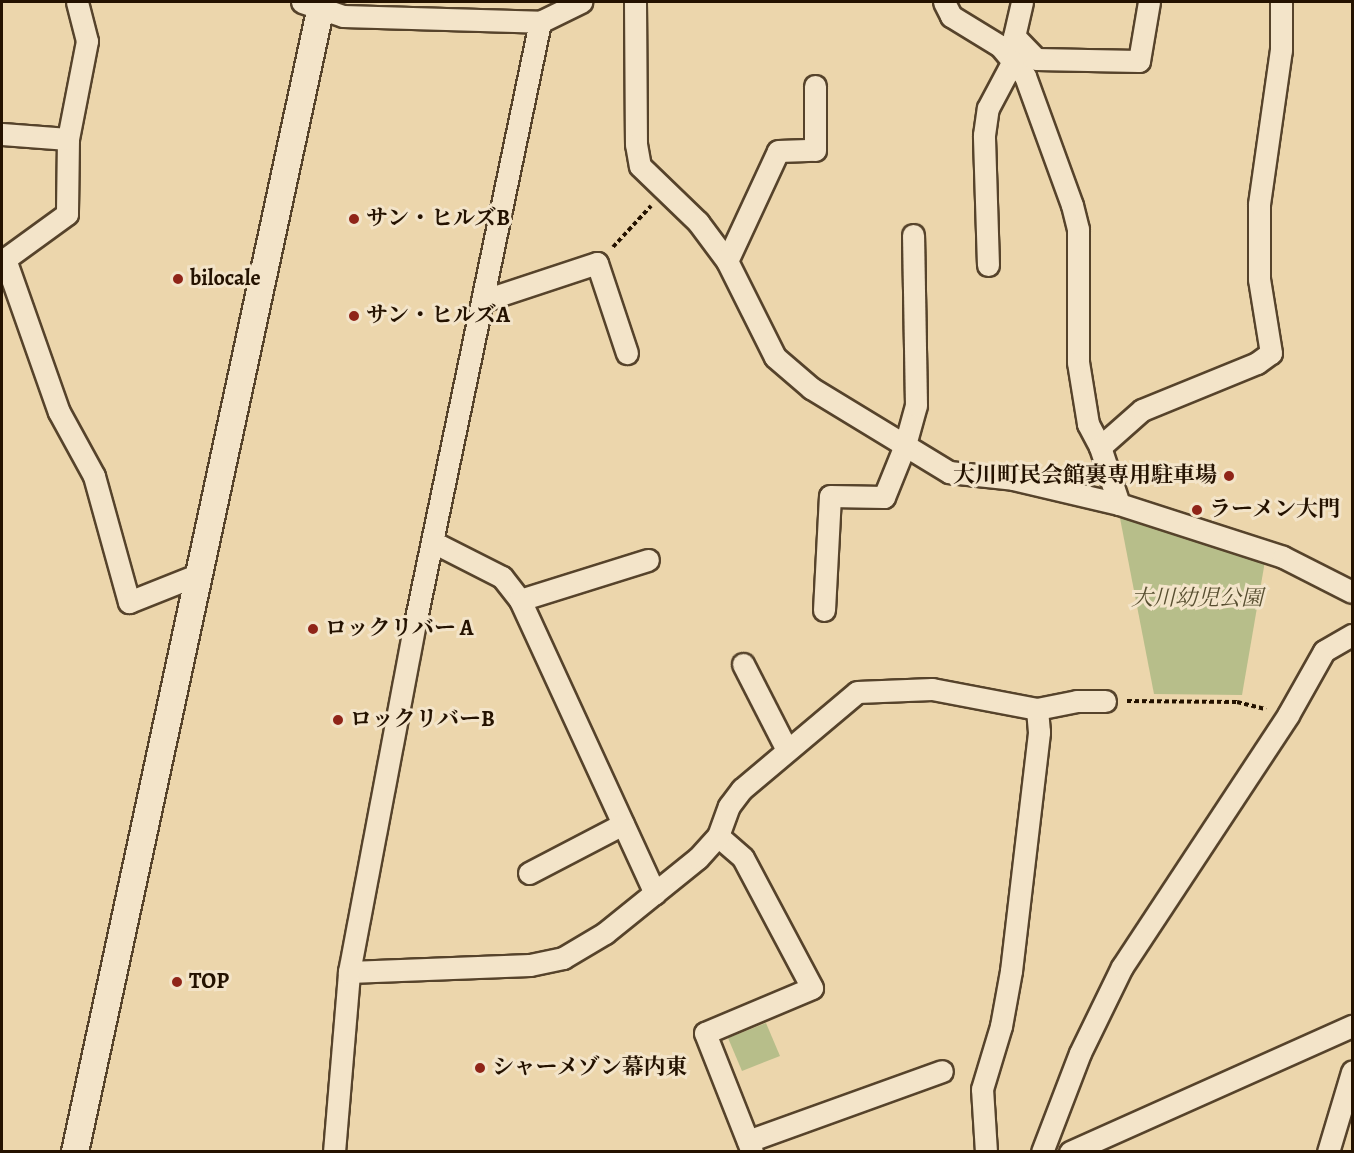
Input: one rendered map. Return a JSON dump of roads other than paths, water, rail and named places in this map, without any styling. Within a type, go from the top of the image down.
[{"type":"street","points":[[77,2],[87,41],[68,140],[67,214],[5,258],[59,412],[94,476],[129,602],[196,575]]},
{"type":"street","points":[[75,1152],[315,4],[343,16],[540,22],[581,2]]},
{"type":"street","points":[[635,2],[636,144],[640,166],[698,222],[727,261],[775,357],[811,388],[949,472],[1013,478],[1119,504],[1283,557],[1353,592]]},
{"type":"street","points":[[944,2],[951,16],[982,32],[1023,64],[1139,61],[1149,2]]},
{"type":"street","points":[[1022,2],[1014,36],[1078,229],[1078,362],[1088,424],[1100,447],[1119,504]]},
{"type":"street","points":[[1100,447],[1142,410],[1257,363],[1271,353],[1259,279],[1259,204],[1281,50],[1281,2]]},
{"type":"street","points":[[334,1152],[348,972],[433,542],[540,22]]},
{"type":"street","points":[[988,265],[984,135],[988,108],[1023,64]]},
{"type":"street","points":[[727,261],[778,151],[815,150],[815,86]]},
{"type":"street","points":[[2,134],[68,140]]},
{"type":"street","points":[[824,610],[830,496],[884,497],[905,445],[916,405],[913,235]]},
{"type":"street","points":[[482,301],[597,263],[627,353]]},
{"type":"street","points":[[433,542],[502,577],[520,600],[655,892]]},
{"type":"street","points":[[520,600],[648,560]]},
{"type":"street","points":[[1042,1152],[1080,1053],[1122,967],[1288,715],[1324,651],[1353,635]]},
{"type":"street","points":[[743,664],[786,748]]},
{"type":"street","points":[[348,972],[530,965],[563,958],[605,933],[698,858],[718,836],[729,806],[742,789],[786,748],[857,692],[932,689],[1037,709],[1077,701],[1105,701]]},
{"type":"street","points":[[986,1152],[982,1089],[1001,1026],[1011,971],[1039,732],[1037,709]]},
{"type":"street","points":[[529,873],[624,824]]},
{"type":"street","points":[[718,836],[743,858],[812,988],[705,1033],[750,1146],[942,1071]]},
{"type":"street","points":[[1071,1152],[1353,1026]]},
{"type":"street","points":[[1328,1152],[1351,1081]]},
{"type":"place","name":"サン・ヒルズB","points":[[354,219]]},
{"type":"place","name":"bilocale","points":[[178,279]]},
{"type":"place","name":"サン・ヒルズA","points":[[354,316]]},
{"type":"place","name":"大川町民会館裏専用駐車場","points":[[1229,476]]},
{"type":"place","name":"ラーメン大門","points":[[1197,510]]},
{"type":"place","name":"ロックリバー A","points":[[313,629]]},
{"type":"place","name":"ロックリバーB","points":[[338,720]]},
{"type":"place","name":"TOP","points":[[177,982]]},
{"type":"place","name":"シャーメゾン幕内東","points":[[480,1068]]},
{"type":"park label","name":"大川幼児公園","points":[[1197,599]]}]
